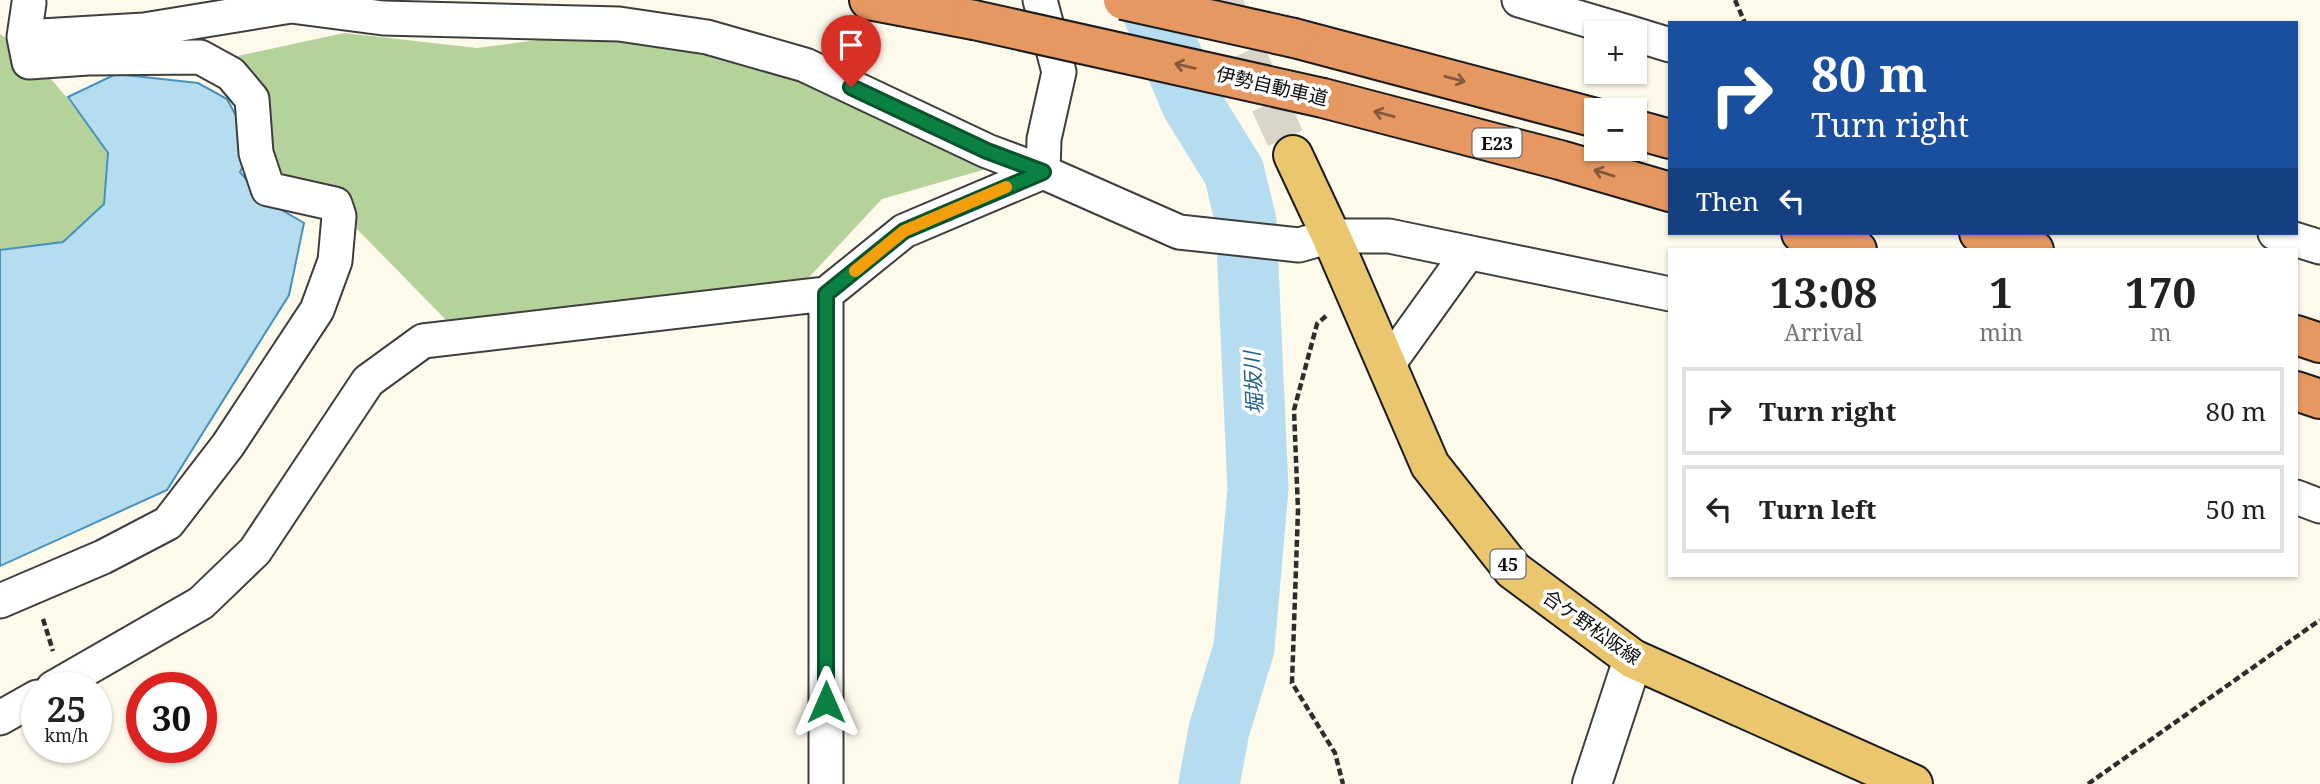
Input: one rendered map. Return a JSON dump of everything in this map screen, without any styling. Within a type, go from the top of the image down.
[{"type":"highway","name":"伊勢自動車道","points":[[869,0],[974,20],[1323,98],[1668,191]]},
{"type":"highway","points":[[1123,0],[1294,38],[1584,115]]},
{"type":"highway","points":[[1647,133],[1668,138]]},
{"type":"highway","points":[[1808,235],[1850,248]]},
{"type":"highway","points":[[1985,235],[2028,248]]},
{"type":"highway","points":[[2298,336],[2320,343]]},
{"type":"highway","points":[[2298,392],[2320,399]]},
{"type":"main road","name":"合ケ野松阪線","points":[[1293,155],[1430,465],[1513,570],[1633,659],[1913,784]]},
{"type":"street","points":[[1040,0],[1059,72],[1044,139],[1043,172]]},
{"type":"street","points":[[1518,0],[1589,21]]},
{"type":"street","points":[[0,601],[103,557],[168,523],[228,446],[317,310],[335,261],[339,216],[335,204],[268,189],[256,153],[252,99],[231,74],[200,57],[88,58],[29,62],[24,37],[29,3]]},
{"type":"street","points":[[24,37],[144,30],[291,6],[383,18],[619,24],[706,37],[806,65],[987,151],[1043,172],[1179,232],[1299,245],[1331,236],[1389,236],[1668,294]]},
{"type":"street","points":[[1647,38],[1668,44]]},
{"type":"street","points":[[81,672],[201,603],[255,551],[368,381],[423,341],[826,294],[904,231],[1043,172]]},
{"type":"street","points":[[2282,235],[2320,247]]},
{"type":"street","points":[[1387,366],[1468,253]]},
{"type":"street","points":[[826,294],[826,784]]},
{"type":"street","points":[[2298,498],[2320,506]]},
{"type":"street","points":[[1592,784],[1633,659]]},
{"type":"street","points":[[0,718],[21,706]]},
{"type":"path","points":[[1735,0],[1744,21]]},
{"type":"path","points":[[1343,784],[1335,753],[1292,683],[1298,510],[1294,410],[1317,324],[1354,289]]},
{"type":"path","points":[[33,587],[48,672]]},
{"type":"path","points":[[2088,784],[2320,620]]},
{"type":"green space","points":[[638,27],[717,36],[1007,163],[882,199],[798,289],[447,321],[357,229],[287,199],[245,104],[215,61],[344,33],[477,48]]},
{"type":"green space","points":[[0,34],[32,59],[46,74],[108,153],[104,203],[63,242],[0,250]]},
{"type":"water","points":[[116,74],[198,83],[227,99],[253,147],[240,172],[263,199],[304,223],[289,295],[167,490],[0,566],[0,250],[63,242],[104,204],[108,153],[68,97]]},
{"type":"waterway","name":"堀坂川","points":[[1148,0],[1192,104],[1234,172],[1246,222],[1258,489],[1244,648],[1219,730],[1209,784]]},
{"type":"tunnel","points":[[1222,0],[1293,155]]},
{"type":"slow traffic","points":[[855,271],[904,231],[1006,187]]},
{"type":"route","points":[[826,702],[826,294],[904,231],[1043,172],[987,151],[851,87]]}]
